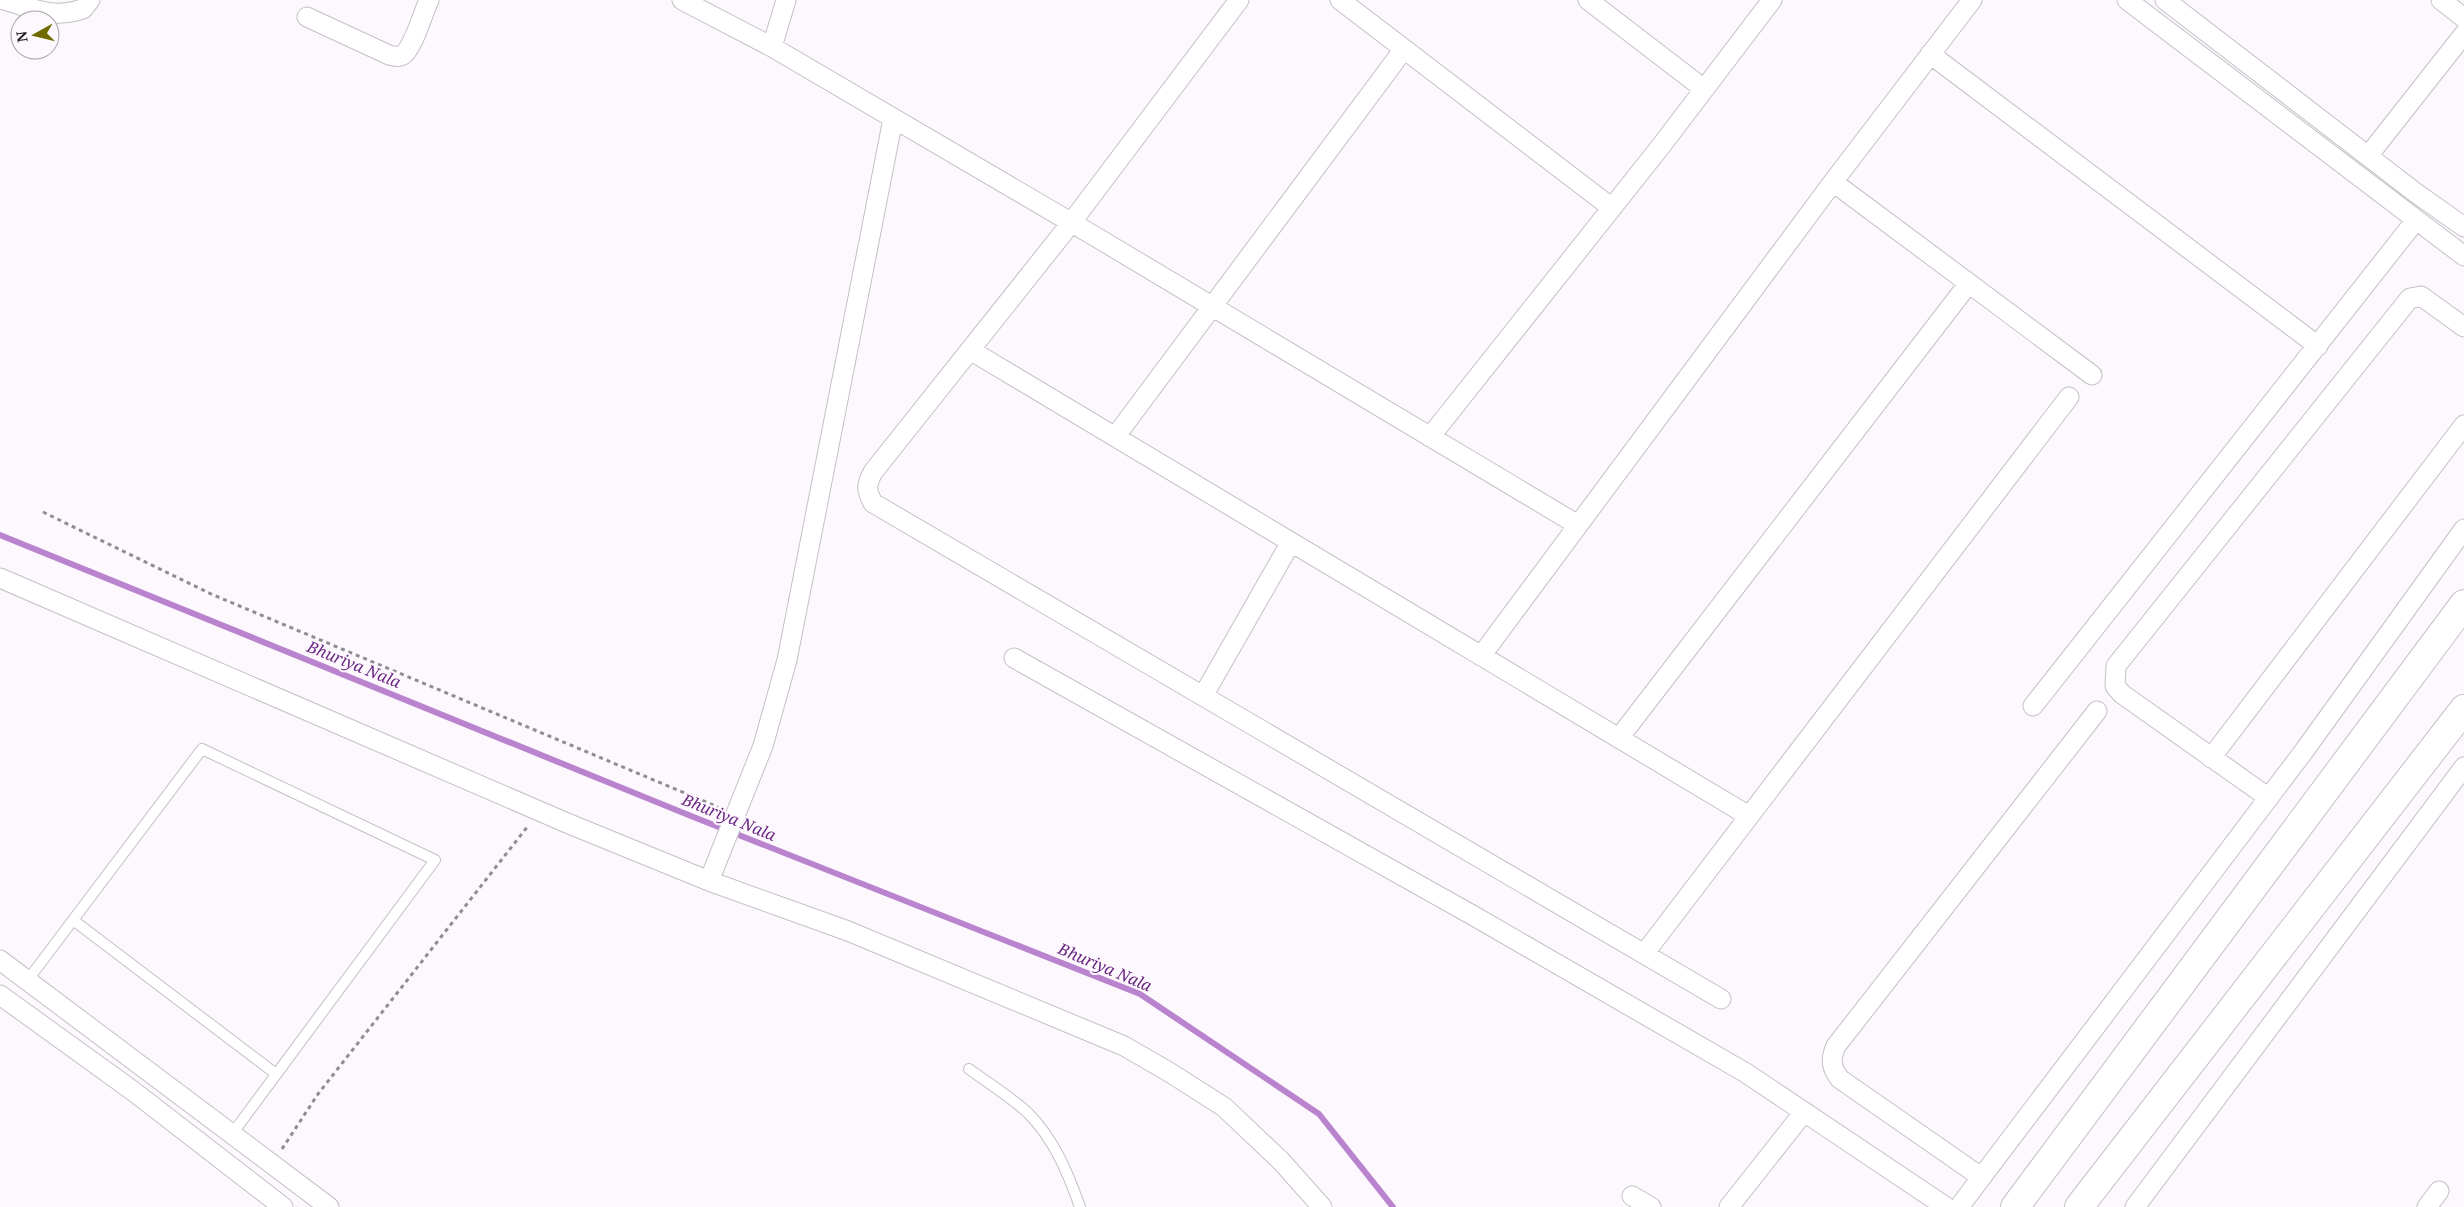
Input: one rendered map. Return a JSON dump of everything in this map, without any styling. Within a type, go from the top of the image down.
[{"type":"street","points":[[4,0],[62,15],[84,9],[90,0]]},
{"type":"street","points":[[307,17],[389,55],[398,57],[409,46],[429,0]]},
{"type":"street","points":[[682,0],[772,47],[1212,306],[1578,525]]},
{"type":"street","points":[[772,47],[786,0]]},
{"type":"street","points":[[1239,0],[1071,223],[873,472],[868,482],[867,491],[873,503],[1721,1000]]},
{"type":"street","points":[[1340,0],[1612,208]]},
{"type":"street","points":[[1588,0],[1704,89]]},
{"type":"street","points":[[1430,437],[1612,208],[1772,0]]},
{"type":"street","points":[[1481,656],[1833,182],[1972,0]]},
{"type":"street","points":[[2127,0],[2464,256]]},
{"type":"street","points":[[2165,0],[2464,227]]},
{"type":"street","points":[[2441,0],[2464,18]]},
{"type":"street","points":[[2368,156],[2464,34]]},
{"type":"street","points":[[1115,437],[1404,49]]},
{"type":"street","points":[[1930,54],[2318,346]]},
{"type":"street","points":[[710,881],[763,746],[787,660],[893,119]]},
{"type":"street","points":[[1833,182],[2092,375]]},
{"type":"street","points":[[2033,706],[2416,220]]},
{"type":"street","points":[[1619,738],[1969,283]]},
{"type":"street","points":[[2269,798],[2122,694],[2115,686],[2116,666],[2410,298],[2421,296],[2464,327]]},
{"type":"street","points":[[970,350],[1749,816]]},
{"type":"street","points":[[1644,954],[2069,397]]},
{"type":"street","points":[[2211,758],[2464,425]]},
{"type":"street","points":[[1959,1207],[2269,798],[2464,528]]},
{"type":"street","points":[[1203,696],[1292,542]]},
{"type":"street","points":[[0,578],[539,811],[710,881],[848,931],[1124,1046],[1224,1107],[1282,1161],[1322,1207]]},
{"type":"street","points":[[2015,1207],[2464,604]]},
{"type":"street","points":[[1014,658],[1474,916],[1746,1074],[1946,1207]]},
{"type":"street","points":[[2079,1207],[2464,709]]},
{"type":"street","points":[[1981,1177],[1840,1079],[1834,1072],[1832,1054],[1836,1046],[2097,711]]},
{"type":"street","points":[[2135,1207],[2464,767]]},
{"type":"street","points":[[0,960],[329,1207]]},
{"type":"street","points":[[27,981],[3,1004],[133,1091],[283,1207]]},
{"type":"street","points":[[1729,1207],[1804,1112]]},
{"type":"street","points":[[2427,1207],[2439,1191]]},
{"type":"street","points":[[1632,1196],[1651,1207]]},
{"type":"lane","points":[[27,981],[202,749],[435,860],[232,1134]]},
{"type":"lane","points":[[73,920],[276,1074]]},
{"type":"lane","points":[[969,1069],[1027,1113],[1048,1137],[1068,1173],[1080,1207]]},
{"type":"path","points":[[43,512],[211,594],[735,820]]},
{"type":"path","points":[[272,1164],[318,1094],[539,811]]},
{"type":"waterway","name":"Bhuriya Nala","points":[[0,535],[691,816],[1140,994],[1319,1114],[1393,1207]]}]
